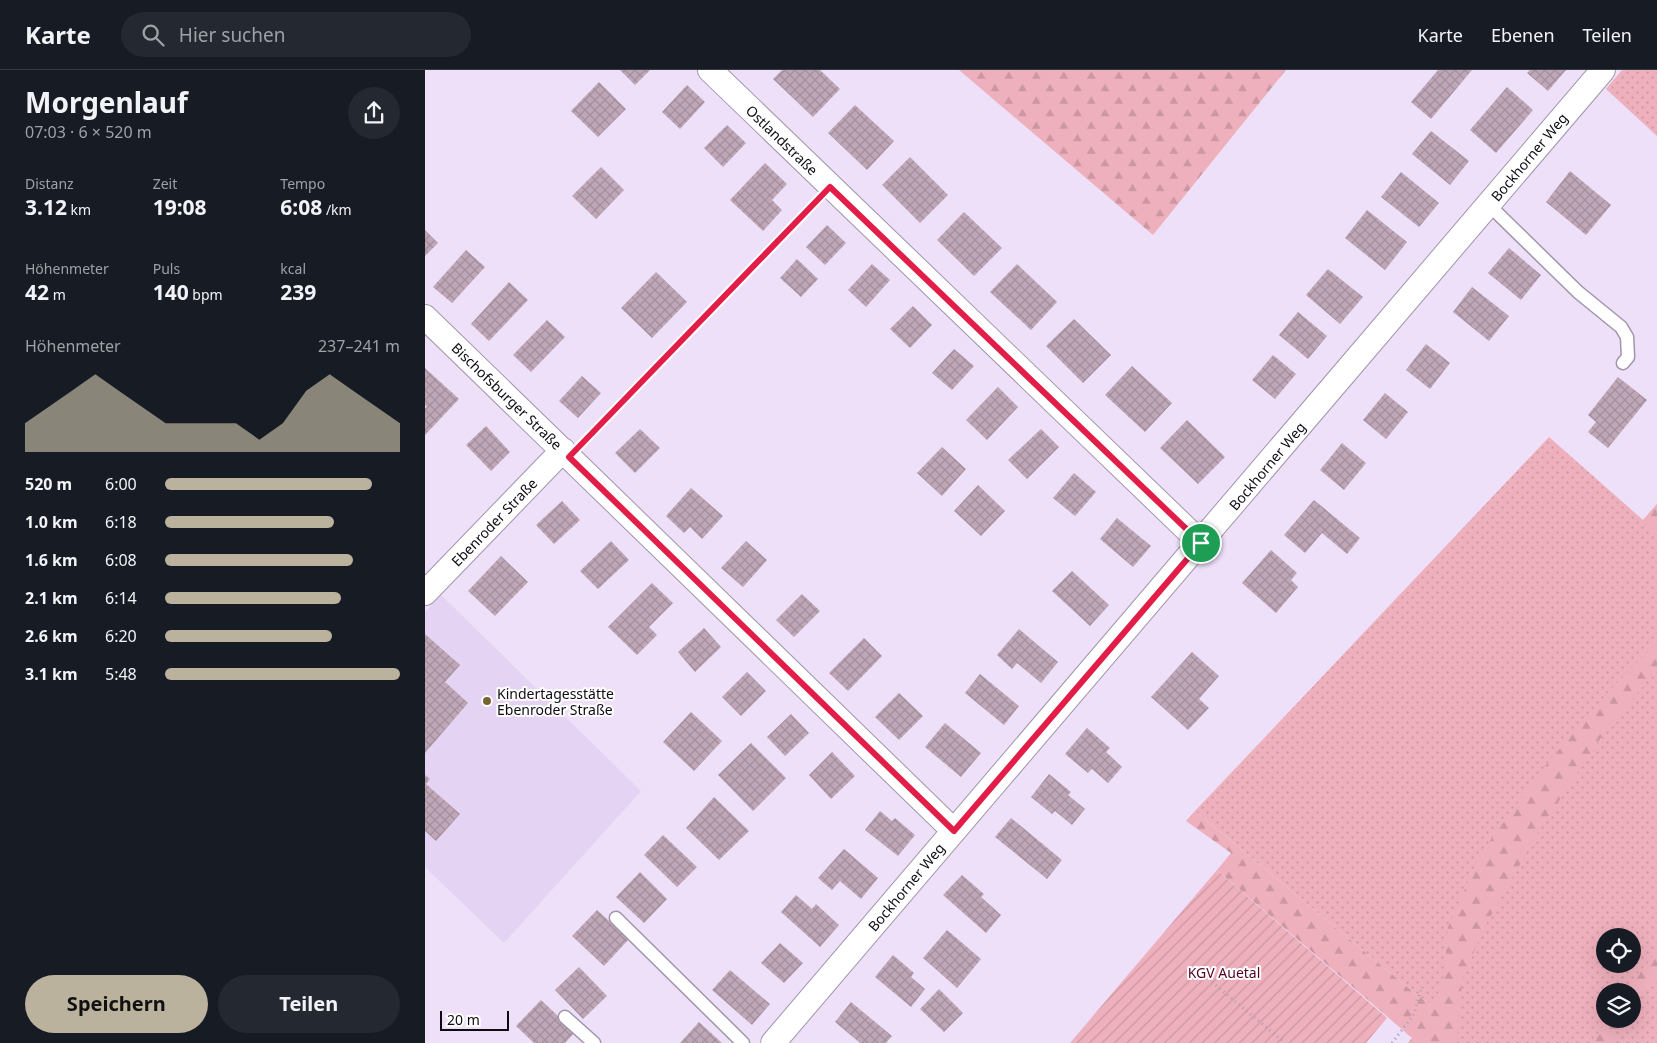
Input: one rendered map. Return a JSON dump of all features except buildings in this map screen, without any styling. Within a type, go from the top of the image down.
[{"type":"street","name":"Ostlandstraße","points":[[710,70],[1201,543]]},
{"type":"street","name":"Bockhorner Weg","points":[[773,1043],[1603,70]]},
{"type":"street","name":"Bischofsburger Straße","points":[[425,317],[954,831]]},
{"type":"street","name":"Ebenroder Straße","points":[[425,593],[566,454]]},
{"type":"lane","points":[[1489,205],[1578,292],[1621,327],[1629,344],[1628,357],[1623,363]]},
{"type":"lane","points":[[616,918],[743,1043]]},
{"type":"lane","points":[[565,1018],[594,1043]]},
{"type":"path","points":[[566,454],[830,187]]},
{"type":"path","points":[[1212,982],[1285,1043]]},
{"type":"path","points":[[1392,1043],[1414,1014],[1421,989]]},
{"type":"shaded area","name":"Kindertagesstätte Ebenroder Straße","points":[[441,595],[641,791],[504,943],[425,867],[425,612]]},
{"type":"green space","points":[[959,70],[1286,70],[1153,235]]},
{"type":"green space","points":[[1622,70],[1657,70],[1657,136],[1606,89]]},
{"type":"green space","points":[[1549,437],[1643,520],[1657,504],[1657,1043],[1408,1043],[1429,1022],[1434,1007],[1412,991],[1195,811]]},
{"type":"green space","points":[[1657,504],[1657,533],[1643,520]]},
{"type":"green space","points":[[1657,642],[1657,670],[1608,727],[1537,834],[1484,928],[1462,980],[1457,1043],[1408,1043],[1412,1038],[1217,870],[1231,853],[1186,821],[1195,811],[1412,991],[1434,1007],[1444,975],[1448,927],[1481,853],[1545,766],[1612,688]]},
{"type":"green space","name":"KGV Auetal","points":[[1217,870],[1387,1018],[1366,1043],[1070,1043]]},
{"type":"green space","points":[[1657,952],[1657,976],[1641,998],[1641,983],[1630,983],[1639,973],[1641,973],[1641,970]]},
{"type":"green space","points":[[1602,1028],[1619,1028],[1611,1043],[1593,1043]]},
{"type":"place","name":"Kindertagesstätte Ebenroder Straße","points":[[487,701]]},
{"type":"route","points":[[830,187],[1201,543],[954,831],[569,457],[830,187]]}]
